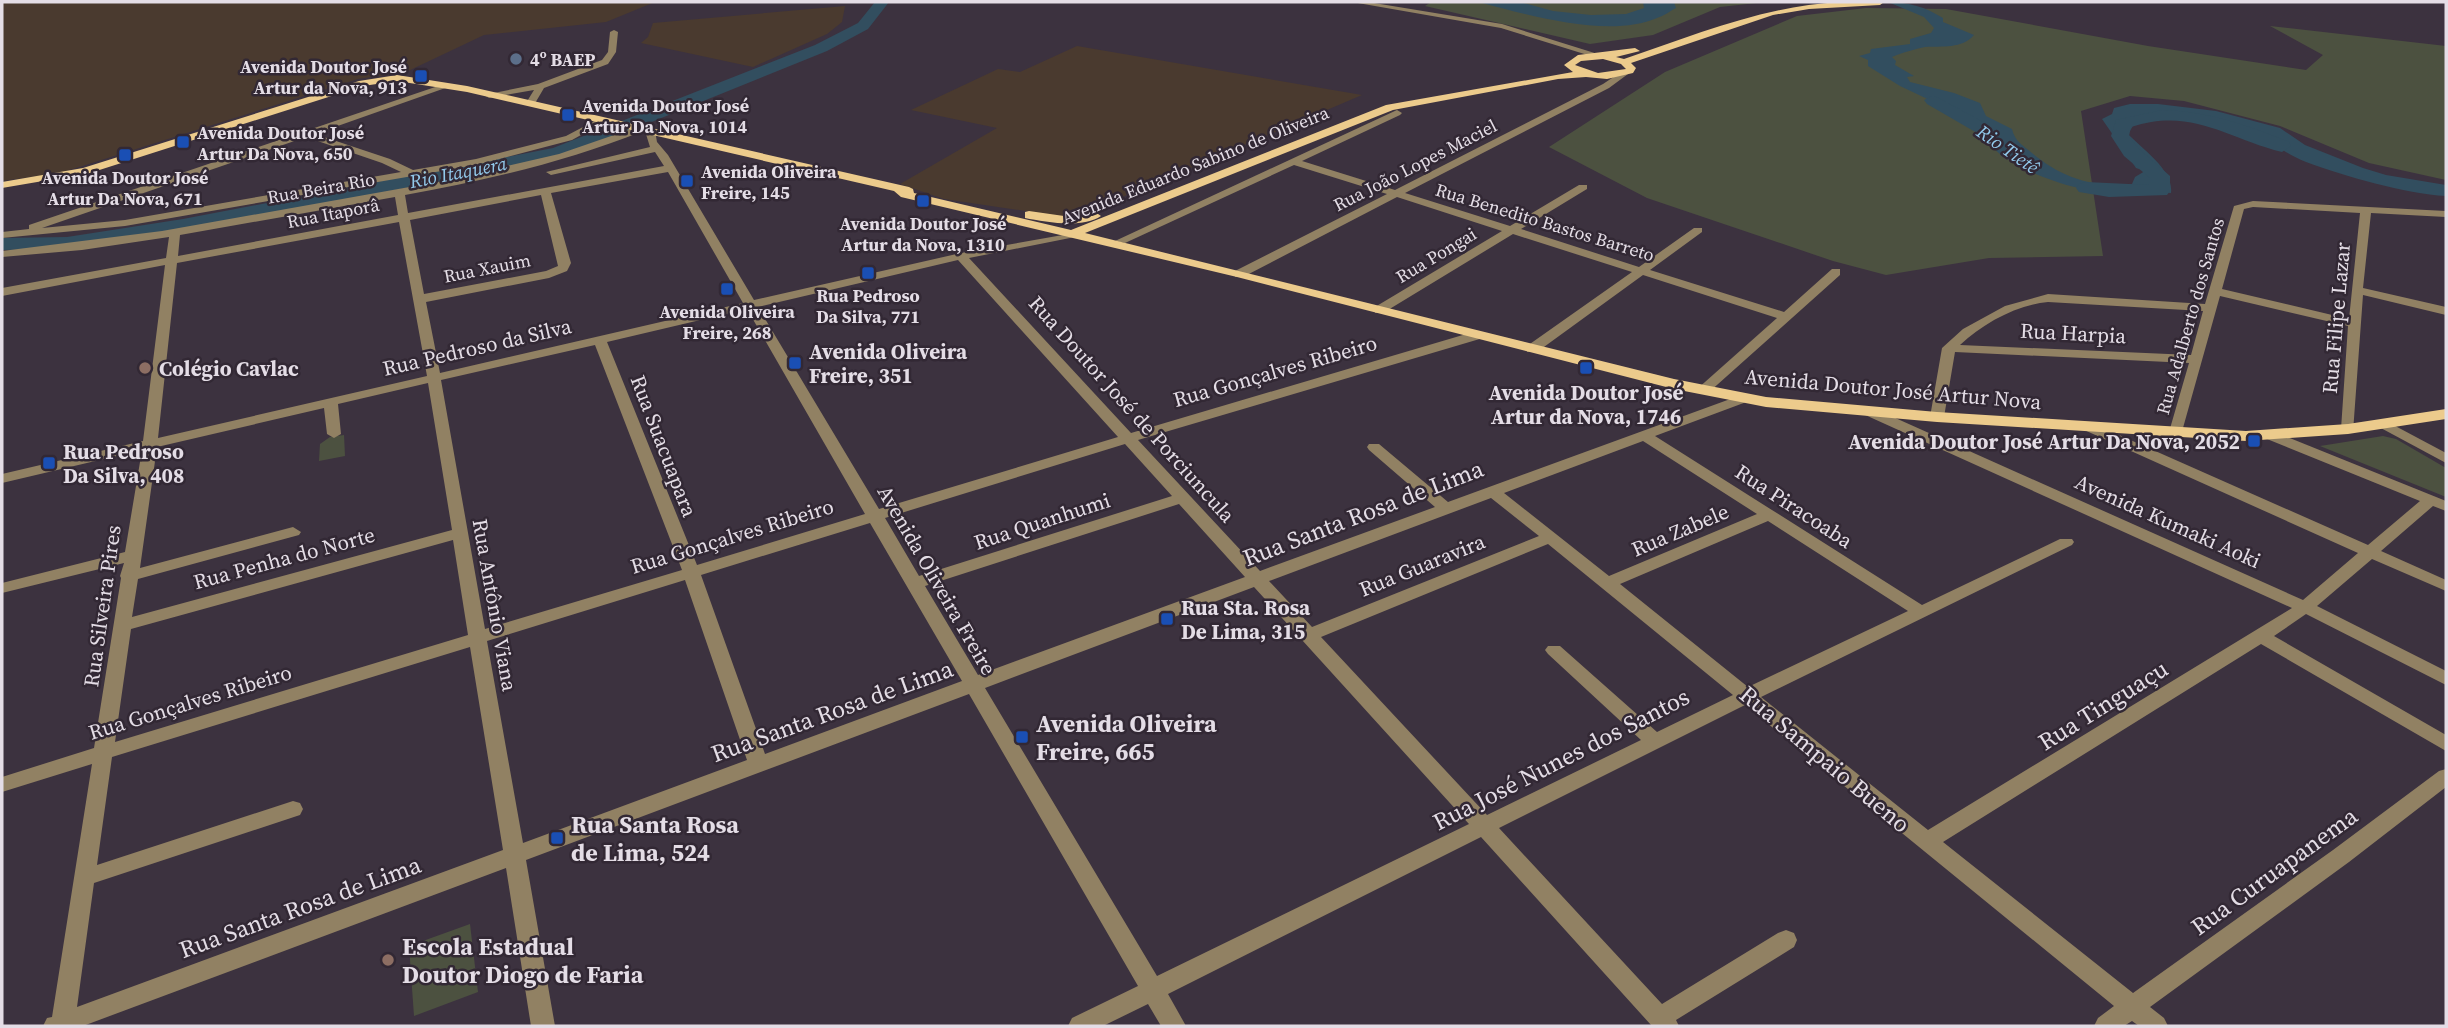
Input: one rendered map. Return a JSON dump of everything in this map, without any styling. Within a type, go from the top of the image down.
[{"type":"main road","points":[[1591,54],[1634,51],[1762,11],[1828,2]]},
{"type":"main road","points":[[1591,54],[1626,69],[1705,35],[1789,9],[1880,2]]},
{"type":"main road","name":"Avenida Eduardo Sabino de Oliveira","points":[[1067,231],[1095,216],[1382,105],[1554,72],[1569,65],[1572,60],[1591,54]]},
{"type":"main road","points":[[1569,65],[1590,75]]},
{"type":"main road","name":"Avenida Eduardo Sabino de Oliveira","points":[[1067,231],[1132,211],[1390,107],[1558,76],[1590,75],[1626,69]]},
{"type":"main road","name":"Avenida Doutor José Artur Nova","points":[[2,185],[86,171],[372,80],[402,78],[531,103],[980,207],[1532,349],[1744,398],[1937,417],[2272,436],[2347,429],[2446,414]]},
{"type":"main road","name":"Avenida Doutor José Artur Nova","points":[[899,190],[905,194],[1067,231],[1119,240],[1184,261]]},
{"type":"main road","points":[[980,207],[1064,220],[1095,216]]},
{"type":"main road","points":[[1119,240],[1116,228],[1121,219],[1132,211]]},
{"type":"street","points":[[1356,2],[1502,26],[1591,54]]},
{"type":"street","points":[[489,95],[540,86],[605,62],[611,57],[614,32]]},
{"type":"street","name":"Rua João Lopes Maciel","points":[[1239,274],[1606,86],[1626,69]]},
{"type":"street","points":[[1590,75],[1602,80],[1606,86]]},
{"type":"street","points":[[6,234],[447,86]]},
{"type":"street","points":[[531,103],[540,86]]},
{"type":"street","points":[[1119,240],[1397,113]]},
{"type":"street","points":[[6,234],[125,223],[476,162],[539,146],[607,121]]},
{"type":"street","name":"Avenida Oliveira Freire","points":[[647,130],[1174,1026]]},
{"type":"street","name":"Rua Beira Rio","points":[[2,254],[76,247],[175,232],[399,192],[533,164],[647,130]]},
{"type":"street","points":[[305,134],[386,161],[411,173]]},
{"type":"street","points":[[551,172],[663,157]]},
{"type":"street","name":"Rua Itaporâ","points":[[2,292],[545,191],[663,157]]},
{"type":"street","name":"Rua Benedito Bastos Barreto","points":[[1293,161],[1787,317]]},
{"type":"street","name":"Rua Pongai","points":[[1379,310],[1583,187]]},
{"type":"street","name":"Rua Xauim","points":[[420,299],[560,270],[565,263],[545,191]]},
{"type":"street","name":"Rua Antônio Viana","points":[[399,192],[434,378],[543,1026]]},
{"type":"street","name":"Rua Adalberto dos Santos","points":[[2176,432],[2214,290],[2241,205],[2446,214]]},
{"type":"street","name":"Rua Filipe Lazar","points":[[2347,429],[2366,210]]},
{"type":"street","points":[[1532,349],[1698,230]]},
{"type":"street","name":"Avenida Eduardo Sabino de Oliveira","points":[[1037,240],[1067,231]]},
{"type":"street","name":"Avenida Eduardo Sabino de Oliveira","points":[[1037,240],[1067,231]]},
{"type":"street","name":"Rua Silveira Pires","points":[[60,1025],[150,444],[175,232]]},
{"type":"street","name":"Rua Pedroso da Silva","points":[[2,478],[1037,240]]},
{"type":"street","name":"Rua Doutor José de Porciuncula","points":[[961,256],[1663,1022]]},
{"type":"street","points":[[1703,390],[1836,272]]},
{"type":"street","points":[[2214,290],[2355,324]]},
{"type":"street","points":[[2357,290],[2446,311]]},
{"type":"street","points":[[1937,417],[1949,348],[1965,334],[2031,299],[2210,308]]},
{"type":"street","name":"Rua Gonçalves Ribeiro","points":[[2,784],[1129,438],[1478,335]]},
{"type":"street","name":"Rua Suacuapara","points":[[600,340],[691,572],[759,766]]},
{"type":"street","name":"Rua Harpia","points":[[1949,348],[2195,359]]},
{"type":"street","name":"Rua Santa Rosa de Lima","points":[[60,1025],[1259,581],[1744,398]]},
{"type":"street","points":[[331,402],[334,434]]},
{"type":"street","name":"Avenida Kumaki Aoki","points":[[1868,411],[2305,607],[2446,679]]},
{"type":"street","points":[[2384,424],[2446,459]]},
{"type":"street","points":[[2087,426],[2446,586]]},
{"type":"street","name":"Rua Piracoaba","points":[[1645,436],[1921,612]]},
{"type":"street","points":[[2272,436],[2439,503]]},
{"type":"street","points":[[1374,447],[1447,509]]},
{"type":"street","name":"Rua Sampaio Bueno","points":[[1494,492],[2157,1026]]},
{"type":"street","name":"Rua Quanhumi","points":[[914,584],[1183,498]]},
{"type":"street","name":"Rua Tinguaçu","points":[[1926,842],[2305,607],[2369,551],[2439,503]]},
{"type":"street","name":"Rua Zabele","points":[[1608,583],[1769,515]]},
{"type":"street","points":[[128,576],[293,532]]},
{"type":"street","name":"Rua Penha do Norte","points":[[121,626],[459,533]]},
{"type":"street","name":"Rua Guaravira","points":[[1309,635],[1551,537]]},
{"type":"street","name":"Rua José Nunes dos Santos","points":[[1080,1026],[1748,695],[2066,542]]},
{"type":"street","points":[[2,588],[131,556]]},
{"type":"street","points":[[2261,636],[2446,744]]},
{"type":"street","points":[[1554,650],[1655,741]]},
{"type":"street","name":"Rua Curuapanema","points":[[2106,1026],[2341,856],[2446,776]]},
{"type":"street","points":[[84,878],[293,809]]},
{"type":"street","points":[[1663,1022],[1786,940]]},
{"type":"shaded area","points":[[2,2],[655,2],[606,22],[484,35],[406,72],[358,79],[60,173],[2,181]]},
{"type":"shaded area","points":[[845,6],[842,22],[827,34],[753,67],[641,43],[648,37],[653,23]]},
{"type":"shaded area","points":[[1077,46],[1362,95],[1073,218],[944,199],[900,184],[997,128],[911,110],[998,69],[1020,72]]},
{"type":"green space","points":[[1431,2],[1766,2],[1720,7],[1653,35],[1590,44],[1425,6]]},
{"type":"green space","points":[[1866,8],[1946,9],[2148,46],[2306,70],[2323,55],[2270,26],[2446,46],[2446,180],[2369,163],[2280,126],[2184,101],[2130,96],[2081,111],[2103,256],[1989,258],[1886,275],[1833,261],[1647,198],[1549,147],[1665,72],[1797,16]]},
{"type":"green space","points":[[344,435],[345,456],[319,461],[320,444],[330,437]]},
{"type":"green space","points":[[2383,436],[2396,439],[2446,468],[2446,497],[2320,446]]},
{"type":"green space","points":[[470,924],[478,992],[414,1016],[409,946]]},
{"type":"water","points":[[1479,2],[1520,2],[1553,11],[1591,15],[1626,14],[1644,8],[1643,2],[1674,2],[1676,8],[1638,24],[1592,26],[1544,18]]},
{"type":"water","name":"Rio Tietê","points":[[1888,2],[1923,8],[1943,18],[1943,22],[1974,35],[1958,45],[1925,47],[1892,57],[1896,61],[1895,65],[1914,76],[1907,77],[1910,82],[1954,93],[1980,103],[1986,116],[2012,129],[2017,140],[2032,153],[2067,175],[2091,183],[2132,184],[2135,177],[2145,171],[2136,168],[2102,119],[2112,114],[2114,108],[2130,104],[2158,104],[2216,111],[2280,128],[2305,145],[2363,168],[2386,175],[2446,185],[2446,196],[2394,188],[2339,173],[2301,160],[2238,128],[2186,114],[2152,116],[2136,121],[2128,134],[2149,153],[2168,176],[2171,193],[2099,192],[2057,182],[2035,174],[1997,151],[1984,137],[1976,122],[1900,86],[1868,66],[1868,60],[1859,56],[1870,53],[1871,49],[1910,44],[1910,39],[1931,33],[1934,28],[1924,17]]},
{"type":"waterway","name":"Rio Itaquera","points":[[2,244],[67,243],[183,225],[558,153],[821,48],[863,26],[882,2]]},
{"type":"waterway","name":"Rio Tietê","points":[[1933,100],[1983,129],[2007,150]]},
{"type":"waterway","name":"Rio Tietê","points":[[2086,188],[2160,191],[2160,176],[2131,152],[2120,136],[2122,124],[2142,118],[2162,115],[2203,119],[2282,146]]},
{"type":"place","name":"4º BAEP","points":[[516,59]]},
{"type":"place","name":"Avenida Doutor José Artur da Nova, 913","points":[[421,76]]},
{"type":"place","name":"Avenida Doutor José Artur Da Nova, 1014","points":[[568,115]]},
{"type":"place","name":"Avenida Doutor José Artur Da Nova, 650","points":[[183,142]]},
{"type":"place","name":"Avenida Doutor José Artur Da Nova, 671","points":[[125,155]]},
{"type":"place","name":"Avenida Oliveira Freire, 145","points":[[687,181]]},
{"type":"place","name":"Avenida Doutor José Artur da Nova, 1310","points":[[923,201]]},
{"type":"place","name":"Rua Pedroso Da Silva, 771","points":[[868,273]]},
{"type":"place","name":"Avenida Oliveira Freire, 268","points":[[727,289]]},
{"type":"place","name":"Avenida Oliveira Freire, 351","points":[[795,363]]},
{"type":"place","name":"Colégio Cavlac","points":[[145,368]]},
{"type":"place","name":"Avenida Doutor José Artur da Nova, 1746","points":[[1586,368]]},
{"type":"place","name":"Avenida Doutor José Artur Da Nova, 2052","points":[[2254,441]]},
{"type":"place","name":"Rua Pedroso Da Silva, 408","points":[[49,463]]},
{"type":"place","name":"Rua Sta. Rosa De Lima, 315","points":[[1167,619]]},
{"type":"place","name":"Avenida Oliveira Freire, 665","points":[[1022,737]]},
{"type":"place","name":"Rua Santa Rosa de Lima, 524","points":[[557,838]]},
{"type":"place","name":"Escola Estadual Doutor Diogo de Faria","points":[[388,960]]}]
